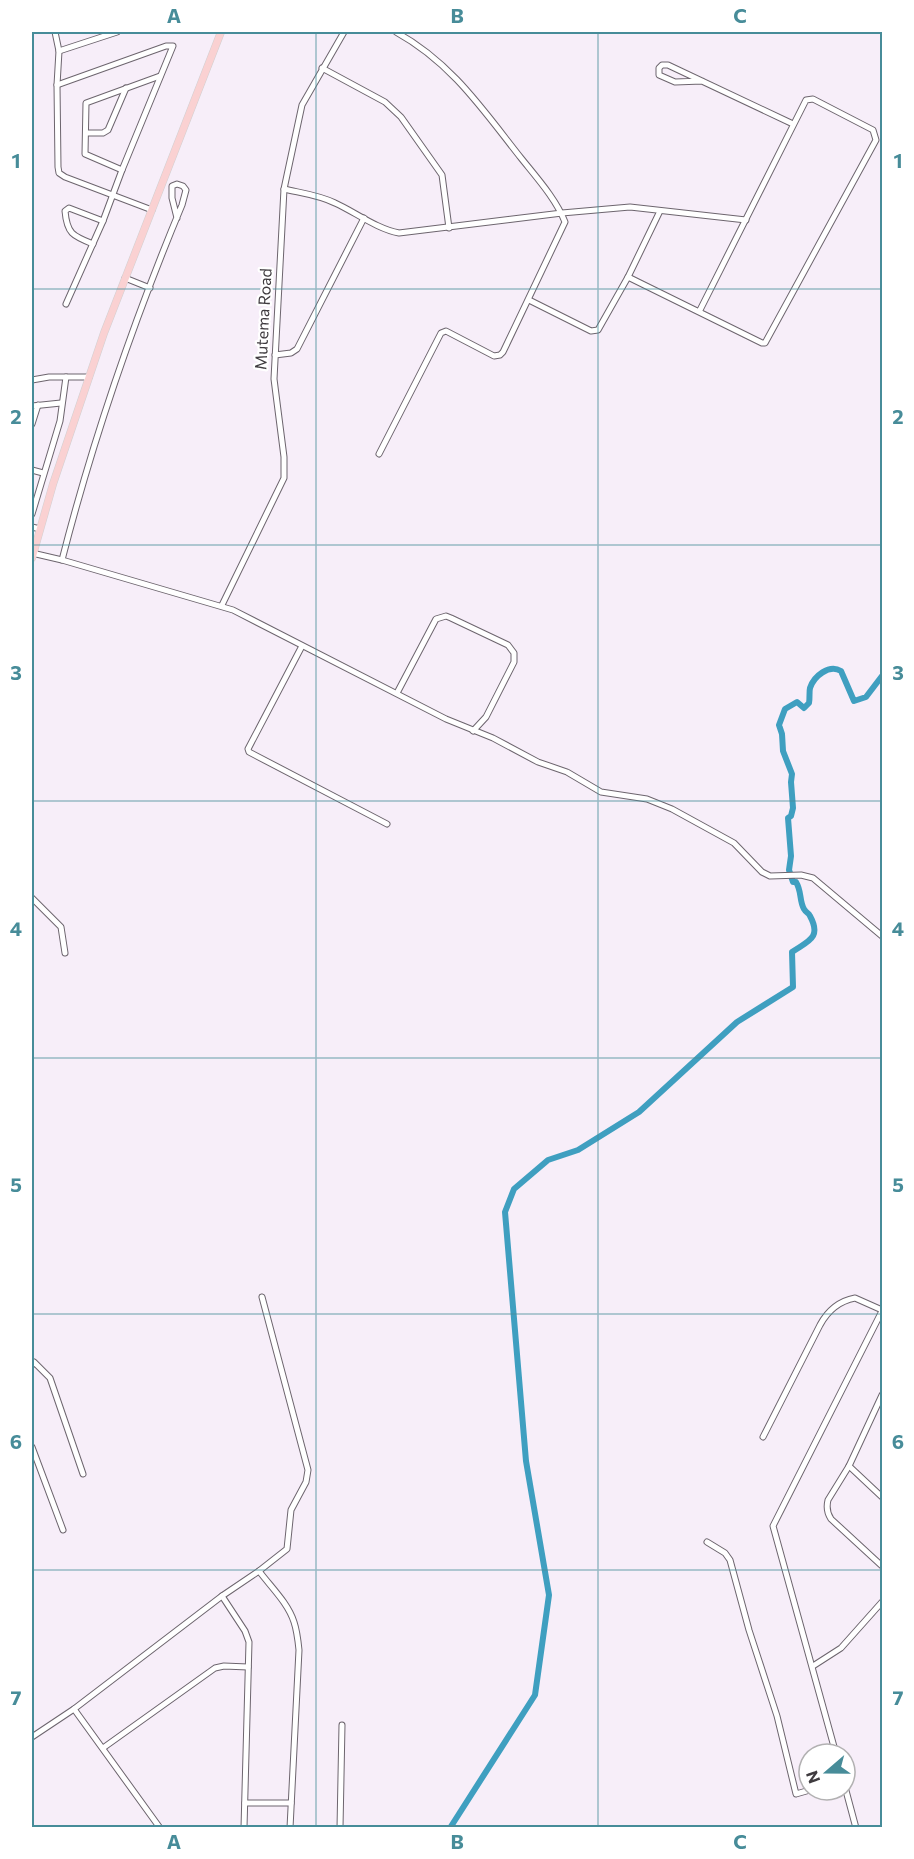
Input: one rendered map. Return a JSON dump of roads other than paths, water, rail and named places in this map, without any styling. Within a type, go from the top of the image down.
[{"type":"main road","points":[[32,555],[89,377],[221,32]]},
{"type":"street","points":[[55,32],[59,51],[57,85],[57,167],[59,173],[152,210]]},
{"type":"street","points":[[59,51],[117,32]]},
{"type":"street","name":"Mutema Road","points":[[222,605],[284,478],[284,457],[274,387],[284,189],[302,105],[344,32]]},
{"type":"street","points":[[379,454],[439,335],[446,331],[494,356],[500,355],[566,222],[562,213],[480,105],[452,72],[439,60],[396,32]]},
{"type":"street","points":[[57,85],[166,46],[173,46],[103,221],[66,304]]},
{"type":"street","points":[[702,81],[671,81],[660,76],[658,70],[660,66],[668,65],[702,81],[793,124]]},
{"type":"street","points":[[322,68],[375,96],[394,109],[401,117],[442,175],[449,228]]},
{"type":"street","points":[[122,170],[86,155],[84,152],[86,104],[160,76]]},
{"type":"street","points":[[86,133],[103,133],[108,130],[126,88]]},
{"type":"street","points":[[628,277],[699,312],[762,343],[766,342],[876,140],[873,130],[813,99],[806,100],[699,312]]},
{"type":"street","points":[[62,560],[95,444],[150,288],[177,218],[186,191],[183,186],[177,184],[172,186],[171,191],[177,218]]},
{"type":"street","points":[[284,189],[323,198],[388,230],[399,233],[630,207],[746,220]]},
{"type":"street","points":[[93,244],[72,235],[65,211],[69,208],[103,221]]},
{"type":"street","points":[[529,300],[596,332],[628,277],[660,211]]},
{"type":"street","points":[[275,355],[291,353],[297,349],[364,218]]},
{"type":"street","points":[[125,278],[150,288]]},
{"type":"street","points":[[32,514],[34,498],[43,477],[60,421],[66,377]]},
{"type":"street","points":[[32,380],[89,377]]},
{"type":"street","points":[[32,424],[35,405],[61,403]]},
{"type":"street","points":[[32,470],[53,484]]},
{"type":"street","points":[[32,527],[40,529]]},
{"type":"street","points":[[32,555],[62,560],[222,605],[446,719],[501,741],[538,762],[567,772],[601,792],[647,799],[672,809],[734,843],[762,872],[770,876],[794,875],[813,878],[882,936]]},
{"type":"street","points":[[397,693],[436,619],[446,616],[508,645],[514,653],[514,662],[486,717],[473,731]]},
{"type":"street","points":[[302,646],[248,749],[249,752],[387,824]]},
{"type":"street","points":[[32,898],[61,927],[65,952]]},
{"type":"street","points":[[32,1737],[74,1709],[287,1549],[291,1510],[306,1482],[309,1470],[262,1298]]},
{"type":"street","points":[[763,1437],[827,1314],[836,1306],[852,1298],[857,1298],[882,1310],[773,1526],[833,1742]]},
{"type":"street","points":[[32,1365],[34,1362],[50,1378],[83,1474]]},
{"type":"street","points":[[881,1563],[827,1513],[828,1500],[849,1466],[882,1395]]},
{"type":"street","points":[[32,1447],[63,1530]]},
{"type":"street","points":[[849,1466],[882,1497]]},
{"type":"street","points":[[707,1542],[729,1558],[777,1716],[797,1794]]},
{"type":"street","points":[[259,1571],[289,1610],[295,1623],[299,1650],[290,1827]]},
{"type":"street","points":[[222,1596],[247,1634],[249,1642],[244,1827]]},
{"type":"street","points":[[813,1666],[841,1648],[882,1602]]},
{"type":"street","points":[[103,1748],[210,1670],[224,1666],[248,1667]]},
{"type":"street","points":[[74,1709],[160,1827]]},
{"type":"street","points":[[340,1827],[342,1725]]},
{"type":"street","points":[[849,1802],[856,1827]]},
{"type":"street","points":[[244,1803],[291,1803]]},
{"type":"waterway","points":[[450,1828],[535,1695],[549,1595],[526,1461],[505,1212],[514,1189],[548,1160],[578,1150],[639,1112],[737,1022],[793,987],[792,952],[812,938],[814,929],[810,916],[802,906],[798,886],[796,882],[793,882],[789,870],[791,856],[788,818],[793,808],[792,774],[783,751],[779,725],[785,709],[797,702],[804,708],[809,703],[812,684],[822,672],[832,669],[841,671],[854,701],[866,697],[882,676]]}]
